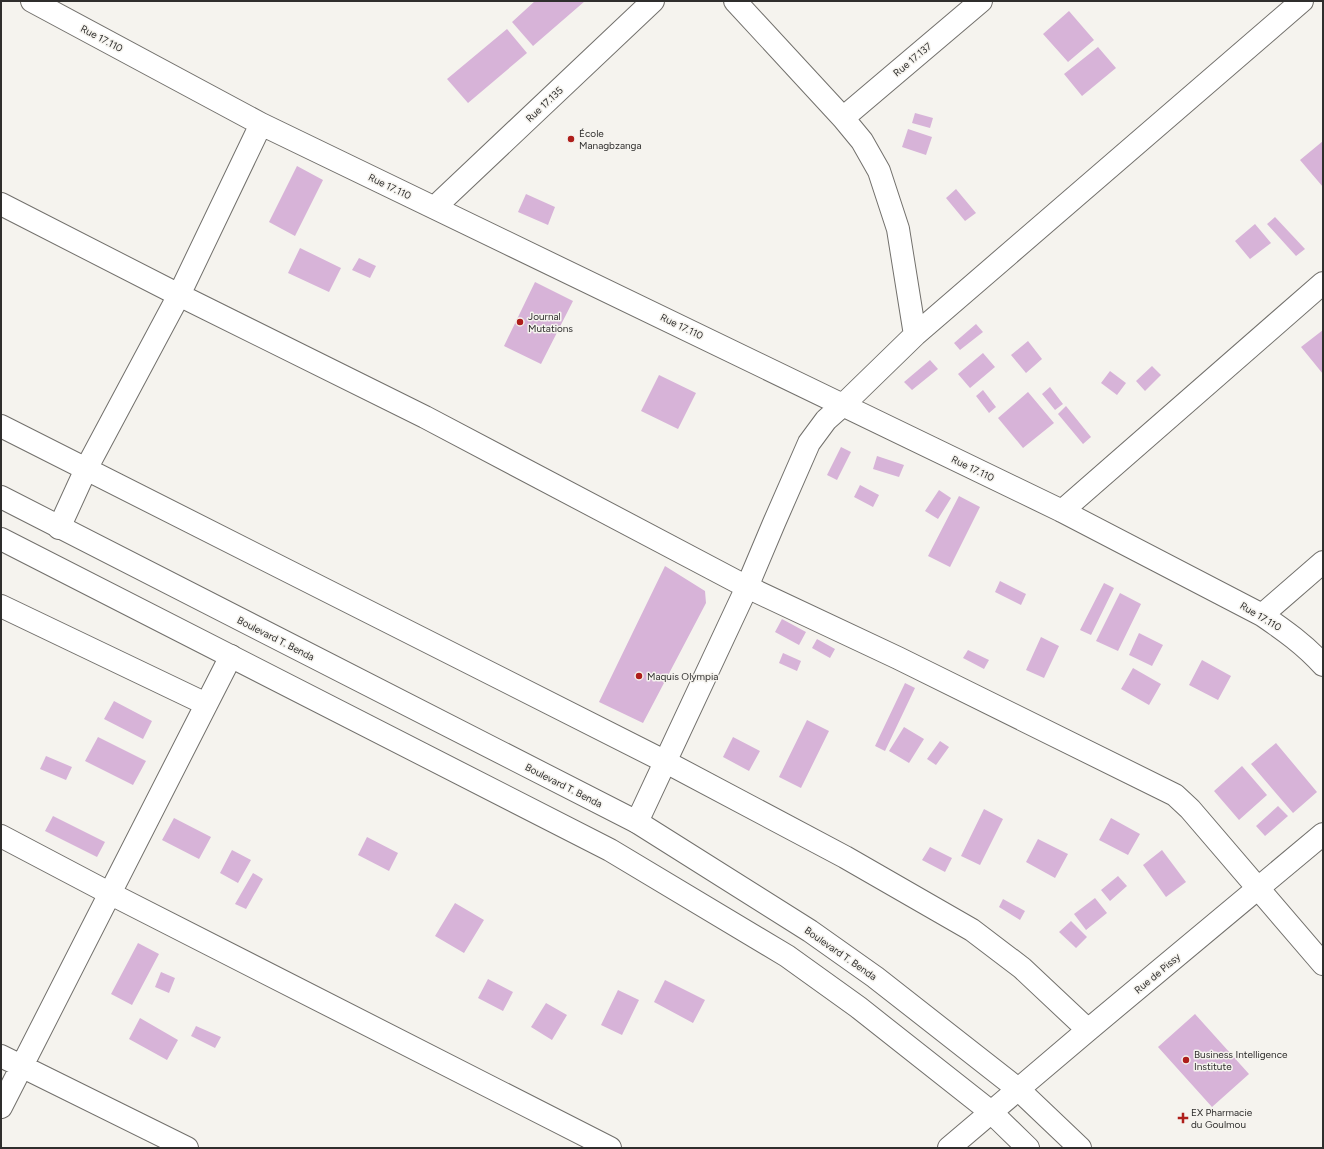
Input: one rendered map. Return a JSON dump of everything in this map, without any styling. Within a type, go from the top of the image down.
[{"type":"main road","name":"Rue 17.110","points":[[32,1],[261,124],[844,404],[1062,511],[1262,615],[1288,632],[1310,650],[1323,665]]},
{"type":"main road","name":"Rue 17.135","points":[[434,207],[653,1]]},
{"type":"main road","points":[[735,1],[862,141],[879,171],[898,229],[915,335]]},
{"type":"main road","name":"Rue 17.137","points":[[842,118],[981,1]]},
{"type":"main road","points":[[637,822],[747,587],[809,443],[826,420],[915,335],[1302,1]]},
{"type":"main road","points":[[59,528],[86,470],[179,295],[261,124]]},
{"type":"main road","points":[[1,204],[425,418],[747,587],[905,662],[1175,795],[1190,808],[1323,964]]},
{"type":"main road","points":[[1062,511],[1323,283]]},
{"type":"main road","points":[[1,426],[666,762],[845,857],[972,930],[1022,968],[1088,1030]]},
{"type":"main road","name":"Boulevard T. Benda","points":[[1,497],[59,528],[637,822],[816,936],[875,977],[1018,1089],[1080,1148]]},
{"type":"main road","points":[[1,539],[610,850],[787,956],[858,1007],[991,1112],[1028,1148]]},
{"type":"main road","points":[[1262,615],[1323,562]]},
{"type":"main road","points":[[1,606],[206,704]]},
{"type":"main road","points":[[1,1107],[111,894],[231,656]]},
{"type":"main road","name":"Rue de Pissy","points":[[949,1148],[1323,834]]},
{"type":"main road","points":[[1,836],[111,894],[610,1148]]},
{"type":"main road","points":[[1,1056],[187,1148]]},
{"type":"building","points":[[535,1],[585,1],[533,46],[512,22]]},
{"type":"building","points":[[1069,11],[1094,40],[1068,62],[1043,34]]},
{"type":"building","points":[[507,29],[527,53],[468,103],[447,79]]},
{"type":"building","points":[[1098,47],[1116,68],[1082,96],[1064,74]]},
{"type":"building","points":[[915,113],[933,118],[930,128],[912,123]]},
{"type":"building","points":[[908,129],[932,137],[926,155],[902,147]]},
{"type":"building","points":[[1323,141],[1323,187],[1300,160]]},
{"type":"building","points":[[297,166],[323,180],[295,236],[269,222]]},
{"type":"building","points":[[956,189],[976,213],[965,221],[946,198]]},
{"type":"building","points":[[526,194],[555,207],[548,225],[518,212]]},
{"type":"building","points":[[1275,217],[1305,249],[1296,256],[1267,224]]},
{"type":"building","points":[[1255,224],[1271,243],[1250,259],[1235,241]]},
{"type":"building","points":[[300,248],[341,268],[329,292],[288,273]]},
{"type":"building","points":[[359,258],[376,266],[370,278],[352,270]]},
{"type":"building","points":[[535,282],[573,301],[541,364],[504,346]]},
{"type":"building","points":[[976,324],[983,332],[960,350],[954,343]]},
{"type":"building","points":[[1323,330],[1323,374],[1301,347]]},
{"type":"building","points":[[1028,341],[1042,359],[1026,373],[1011,355]]},
{"type":"building","points":[[983,353],[995,367],[970,388],[958,374]]},
{"type":"building","points":[[930,360],[938,369],[912,390],[904,382]]},
{"type":"building","points":[[1152,366],[1161,375],[1145,391],[1136,381]]},
{"type":"building","points":[[1110,371],[1126,383],[1117,395],[1101,383]]},
{"type":"building","points":[[659,375],[696,393],[678,429],[641,411]]},
{"type":"building","points":[[1050,387],[1063,404],[1055,410],[1042,394]]},
{"type":"building","points":[[983,390],[996,407],[989,413],[976,396]]},
{"type":"building","points":[[1028,392],[1054,423],[1023,448],[998,418]]},
{"type":"building","points":[[1066,406],[1091,437],[1083,444],[1058,414]]},
{"type":"building","points":[[841,447],[851,452],[837,480],[827,475]]},
{"type":"building","points":[[877,456],[904,465],[899,477],[873,469]]},
{"type":"building","points":[[860,485],[879,495],[873,507],[854,497]]},
{"type":"building","points":[[939,490],[951,498],[938,519],[925,511]]},
{"type":"building","points":[[959,496],[980,507],[950,567],[928,556]]},
{"type":"building","points":[[665,566],[705,591],[706,603],[643,723],[599,702]]},
{"type":"building","points":[[1000,581],[1026,594],[1021,605],[995,592]]},
{"type":"building","points":[[1104,583],[1114,588],[1091,635],[1080,630]]},
{"type":"building","points":[[1120,593],[1141,604],[1118,651],[1096,641]]},
{"type":"building","points":[[782,619],[806,632],[799,645],[775,632]]},
{"type":"building","points":[[1139,633],[1163,645],[1152,666],[1129,655]]},
{"type":"building","points":[[1041,637],[1059,646],[1044,678],[1026,670]]},
{"type":"building","points":[[817,639],[835,649],[830,658],[812,648]]},
{"type":"building","points":[[968,650],[989,660],[984,669],[963,658]]},
{"type":"building","points":[[783,653],[801,661],[797,671],[779,663]]},
{"type":"building","points":[[1202,660],[1231,676],[1218,700],[1189,685]]},
{"type":"building","points":[[1133,668],[1161,684],[1149,705],[1121,689]]},
{"type":"building","points":[[905,683],[915,688],[885,751],[875,746]]},
{"type":"building","points":[[114,701],[152,721],[143,739],[104,719]]},
{"type":"building","points":[[807,720],[829,731],[801,788],[779,777]]},
{"type":"building","points":[[904,727],[924,739],[909,763],[889,751]]},
{"type":"building","points":[[98,737],[146,761],[133,785],[85,761]]},
{"type":"building","points":[[733,737],[760,751],[749,771],[723,757]]},
{"type":"building","points":[[940,741],[949,747],[936,765],[927,759]]},
{"type":"building","points":[[1276,743],[1317,792],[1293,813],[1251,764]]},
{"type":"building","points":[[46,756],[72,767],[66,780],[40,769]]},
{"type":"building","points":[[1242,766],[1267,795],[1239,820],[1214,791]]},
{"type":"building","points":[[1278,806],[1288,816],[1265,836],[1256,826]]},
{"type":"building","points":[[984,809],[1003,819],[980,865],[961,856]]},
{"type":"building","points":[[53,816],[105,842],[97,857],[45,831]]},
{"type":"building","points":[[174,818],[211,837],[199,859],[162,840]]},
{"type":"building","points":[[1111,818],[1140,834],[1128,855],[1099,840]]},
{"type":"building","points":[[367,837],[398,853],[389,871],[358,855]]},
{"type":"building","points":[[1038,839],[1068,854],[1055,878],[1026,862]]},
{"type":"building","points":[[930,847],[952,858],[945,872],[922,860]]},
{"type":"building","points":[[232,850],[251,860],[238,883],[220,873]]},
{"type":"building","points":[[1162,850],[1186,882],[1166,897],[1143,865]]},
{"type":"building","points":[[253,873],[263,879],[246,909],[235,904]]},
{"type":"building","points":[[1118,876],[1127,886],[1110,901],[1101,890]]},
{"type":"building","points":[[1095,898],[1107,913],[1086,930],[1074,914]]},
{"type":"building","points":[[1003,899],[1025,911],[1020,920],[999,907]]},
{"type":"building","points":[[455,903],[484,920],[464,953],[435,936]]},
{"type":"building","points":[[1071,921],[1087,937],[1076,948],[1059,932]]},
{"type":"building","points":[[138,943],[159,954],[132,1005],[111,994]]},
{"type":"building","points":[[161,972],[175,978],[169,993],[155,987]]},
{"type":"building","points":[[488,979],[513,992],[503,1011],[478,998]]},
{"type":"building","points":[[665,980],[705,1000],[693,1023],[654,1002]]},
{"type":"building","points":[[618,990],[639,1000],[622,1035],[601,1025]]},
{"type":"building","points":[[546,1003],[567,1015],[552,1040],[531,1027]]},
{"type":"building","points":[[1195,1014],[1249,1074],[1212,1107],[1158,1047]]},
{"type":"building","points":[[140,1018],[178,1040],[167,1060],[129,1039]]},
{"type":"building","points":[[196,1026],[221,1037],[215,1048],[191,1036]]},
{"type":"place","name":"École Managbzanga","points":[[571,139]]},
{"type":"place","name":"Journal Mutations","points":[[520,322]]},
{"type":"place","name":"Maquis Olympia","points":[[639,676]]},
{"type":"place","name":"Business Intelligence Institute","points":[[1186,1060]]},
{"type":"place","name":"EX Pharmacie du Goulmou","points":[[1183,1118]]}]
